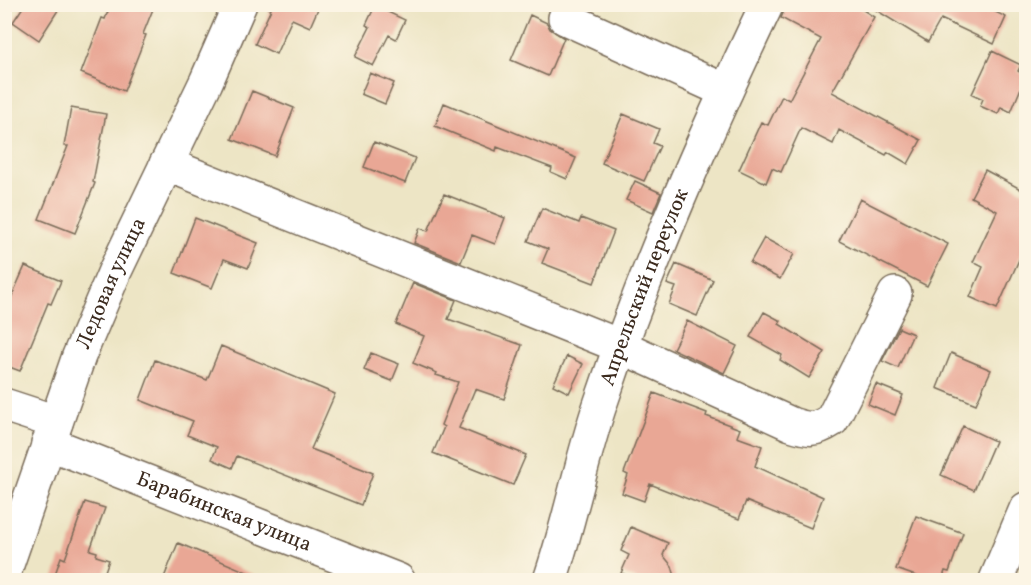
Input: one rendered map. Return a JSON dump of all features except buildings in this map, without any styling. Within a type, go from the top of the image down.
[{"type":"street","name":"Ледовая улица","points":[[4,573],[80,356],[115,271],[207,82],[240,4]]},
{"type":"street","name":"Апрельский переулок","points":[[550,580],[600,404],[652,260],[767,4]]},
{"type":"street","points":[[565,18],[726,91]]},
{"type":"street","points":[[166,164],[620,346],[790,424],[808,429],[820,428],[832,420],[895,294]]},
{"type":"street","name":"Барабинская улица","points":[[4,405],[52,433],[398,580]]},
{"type":"street","points":[[996,580],[1026,509]]}]
